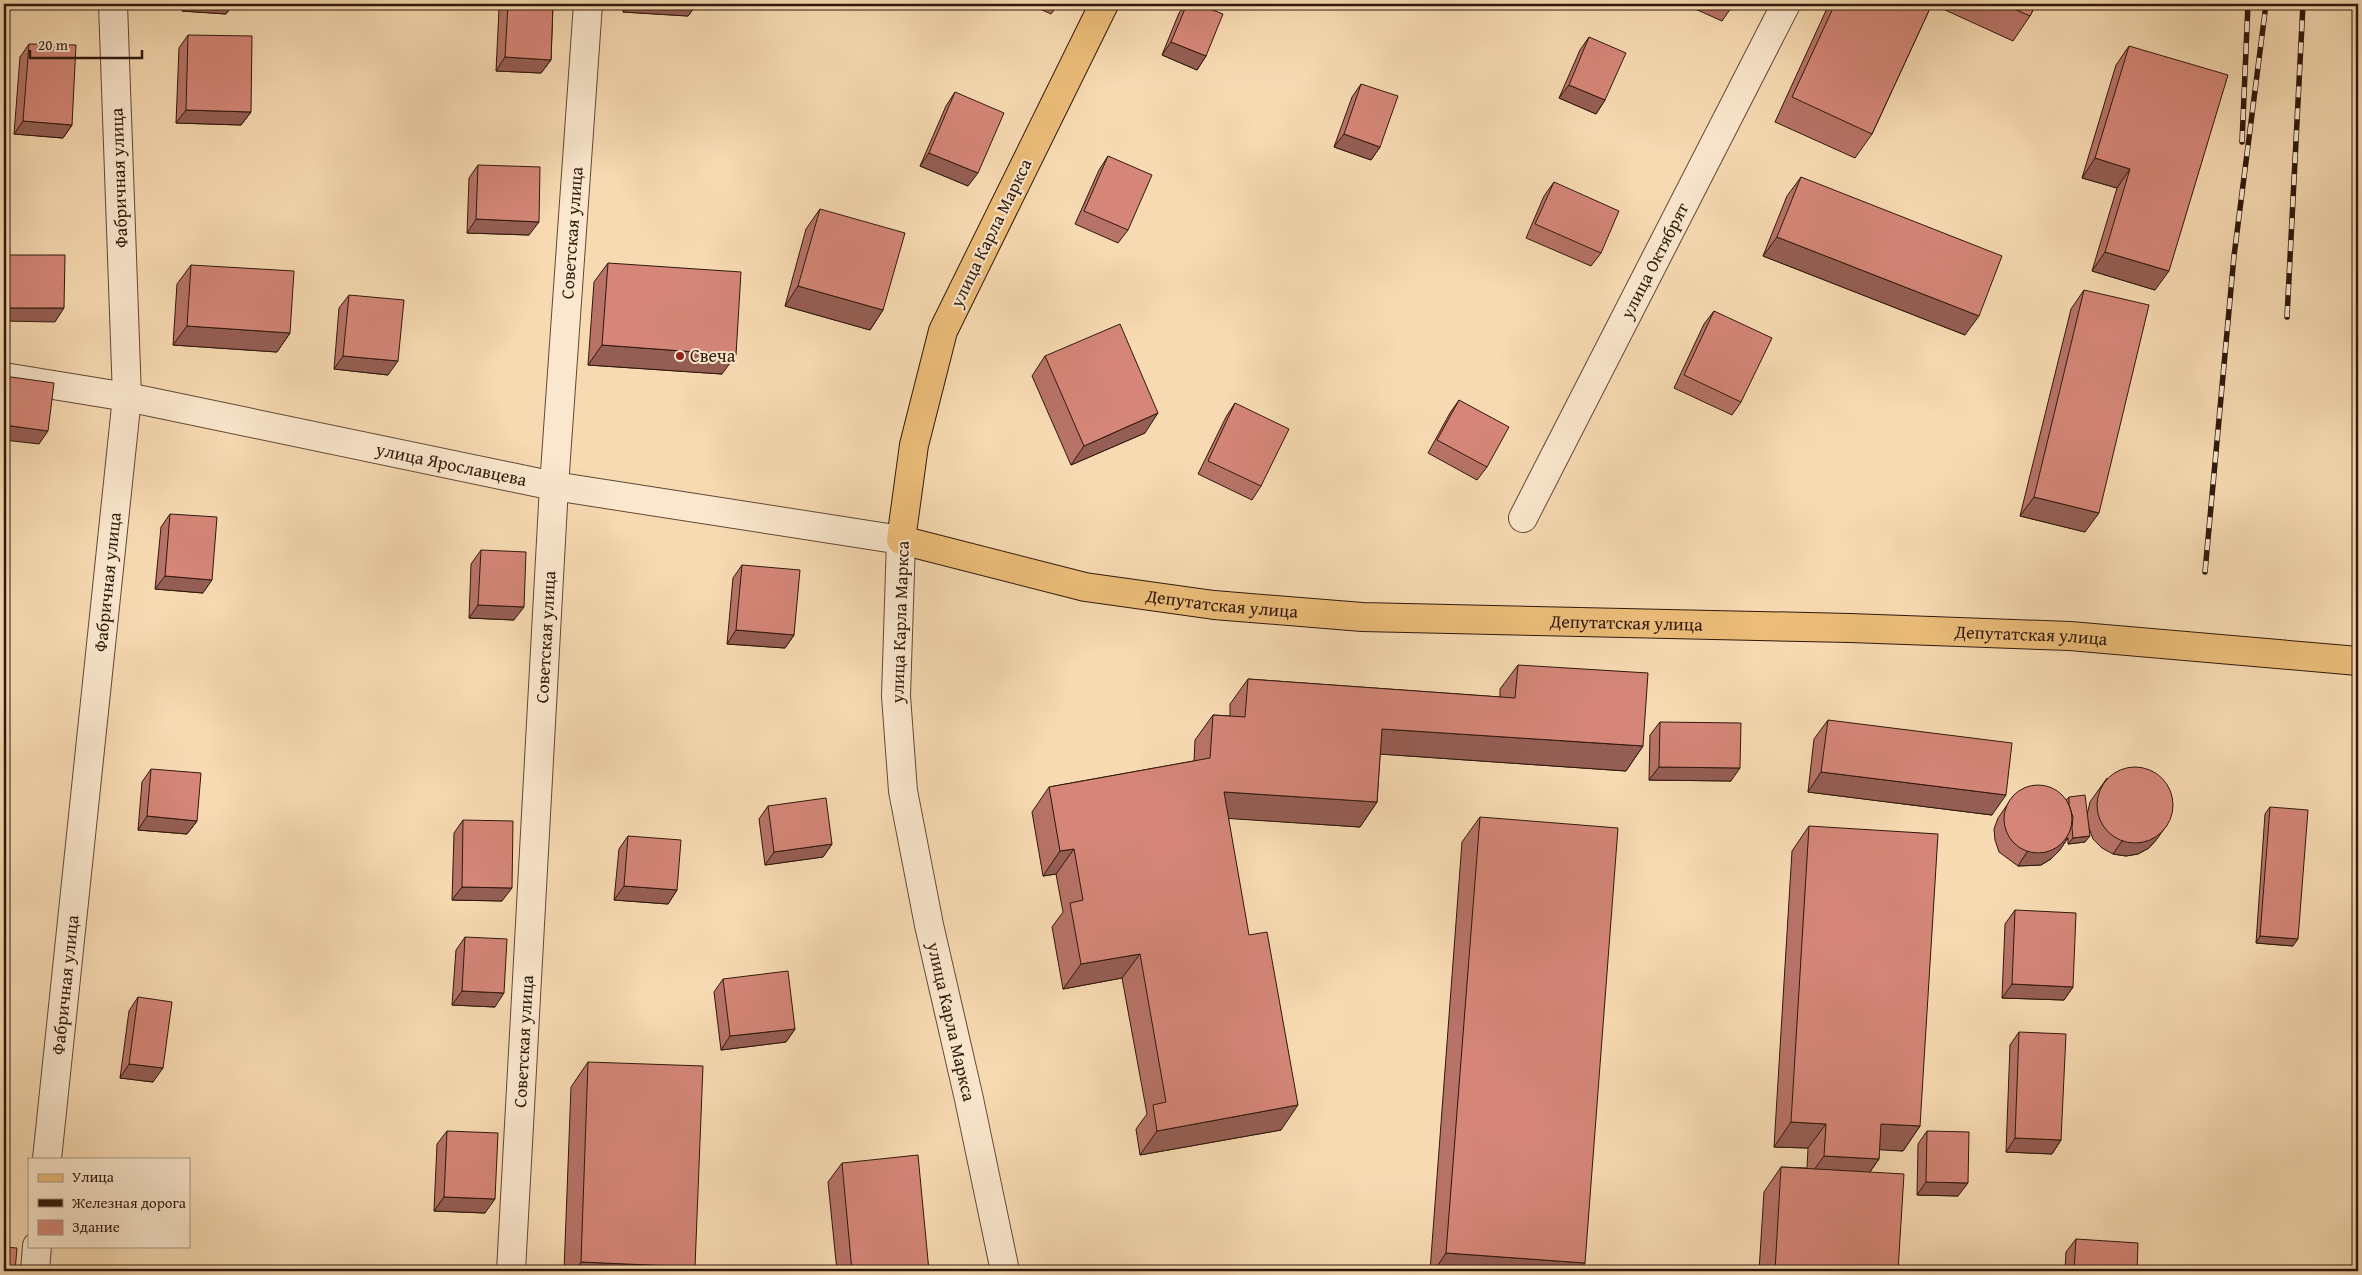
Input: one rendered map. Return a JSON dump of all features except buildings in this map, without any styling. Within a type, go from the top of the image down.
[{"type":"main road","name":"улица Карла Маркса","points":[[901,540],[914,445],[943,331],[1104,4]]},
{"type":"main road","name":"Депутатская улица","points":[[901,540],[1085,587],[1214,604],[1362,617],[1870,629],[2070,636],[2358,661]]},
{"type":"street","name":"Фабричная улица","points":[[46,1158],[127,397],[113,4]]},
{"type":"street","name":"Советская улица","points":[[511,1271],[554,486],[588,4]]},
{"type":"street","name":"улица Октябрят","points":[[1523,518],[1786,4]]},
{"type":"street","name":"улица Ярославцева","points":[[4,377],[127,397],[554,486],[901,540]]},
{"type":"street","name":"улица Карла Маркса","points":[[901,540],[896,696],[903,791],[929,925],[969,1099],[1005,1271]]},
{"type":"street","points":[[35,1271],[37,1248]]},
{"type":"railway","points":[[2242,142],[2248,4]]},
{"type":"railway","points":[[2205,572],[2234,256],[2266,4]]},
{"type":"railway","points":[[2287,317],[2303,4]]},
{"type":"place","name":"Свеча","points":[[680,356]]}]
